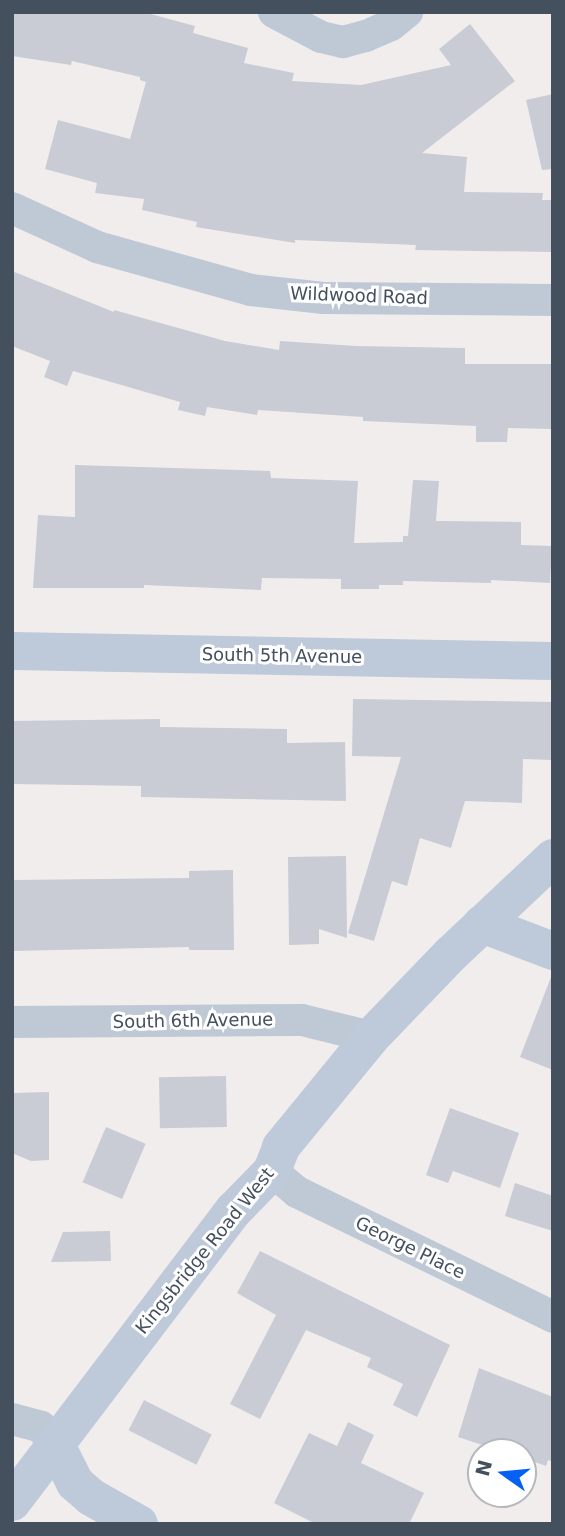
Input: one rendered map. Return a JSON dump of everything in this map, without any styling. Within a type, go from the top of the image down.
[{"type":"street","points":[[274,12],[321,37],[343,42],[391,25],[407,12]]},
{"type":"street","name":"Wildwood Road","points":[[12,208],[97,247],[251,290],[324,298],[553,300]]},
{"type":"street","name":"South 5th Avenue","points":[[12,651],[553,661]]},
{"type":"street","name":"Kingsbridge Road West","points":[[12,1503],[234,1210],[272,1171],[281,1147],[371,1037],[482,924],[553,858]]},
{"type":"street","points":[[482,924],[553,951]]},
{"type":"street","name":"South 6th Avenue","points":[[12,1022],[302,1020],[371,1037]]},
{"type":"street","name":"George Place","points":[[272,1171],[297,1192],[553,1317]]},
{"type":"street","points":[[12,1419],[41,1427],[56,1445],[75,1483],[91,1497],[139,1524]]},
{"type":"building","points":[[12,12],[143,12],[195,26],[193,33],[248,48],[244,63],[294,73],[292,81],[361,85],[451,65],[439,49],[470,24],[515,81],[422,153],[467,157],[464,192],[543,193],[542,200],[553,200],[553,252],[415,250],[416,245],[295,240],[295,243],[196,227],[197,222],[142,210],[144,199],[95,193],[97,183],[45,169],[58,120],[130,139],[146,82],[140,80],[140,77],[72,61],[71,65],[12,56]]},
{"type":"building","points":[[553,94],[553,169],[542,170],[526,100]]},
{"type":"building","points":[[12,271],[114,312],[225,341],[279,350],[280,341],[356,346],[465,348],[465,364],[553,364],[553,429],[508,428],[507,442],[476,442],[476,426],[363,421],[363,417],[258,410],[257,415],[207,407],[205,416],[178,410],[180,402],[73,371],[67,386],[44,377],[50,361],[12,346]]},
{"type":"building","points":[[75,465],[270,471],[271,478],[358,481],[354,543],[403,542],[403,536],[408,536],[413,480],[439,481],[436,521],[521,522],[521,545],[552,546],[550,583],[491,580],[491,583],[403,581],[403,585],[379,585],[379,589],[341,589],[341,579],[262,578],[261,590],[144,585],[144,588],[33,588],[38,515],[75,517]]},
{"type":"building","points":[[353,699],[553,702],[553,760],[523,759],[522,803],[465,801],[451,848],[420,838],[407,886],[392,881],[374,941],[348,933],[401,757],[352,756]]},
{"type":"building","points":[[160,719],[160,727],[287,729],[287,743],[345,742],[346,801],[141,797],[141,786],[12,784],[12,721]]},
{"type":"building","points":[[346,856],[347,938],[319,929],[319,944],[289,945],[288,857]]},
{"type":"building","points":[[233,870],[234,950],[189,950],[189,947],[12,951],[12,880],[189,878],[189,871]]},
{"type":"building","points":[[551,977],[553,978],[553,1070],[520,1057]]},
{"type":"building","points":[[226,1076],[227,1127],[160,1128],[159,1077]]},
{"type":"building","points":[[49,1092],[49,1160],[31,1161],[12,1153],[12,1093]]},
{"type":"building","points":[[450,1108],[519,1133],[500,1188],[453,1171],[448,1183],[426,1175]]},
{"type":"building","points":[[106,1127],[146,1144],[122,1199],[83,1182]]},
{"type":"building","points":[[515,1183],[553,1196],[553,1231],[505,1216]]},
{"type":"building","points":[[110,1231],[111,1261],[51,1262],[63,1232]]},
{"type":"building","points":[[260,1251],[450,1345],[417,1417],[393,1405],[403,1384],[367,1367],[371,1358],[306,1330],[260,1419],[230,1404],[276,1315],[237,1293]]},
{"type":"building","points":[[479,1368],[553,1397],[553,1462],[548,1460],[546,1466],[537,1463],[537,1438],[467,1440],[458,1437]]},
{"type":"building","points":[[144,1400],[212,1435],[196,1465],[129,1430]]},
{"type":"building","points":[[348,1422],[374,1435],[361,1463],[424,1493],[409,1524],[316,1524],[274,1503],[309,1433],[337,1446]]}]
